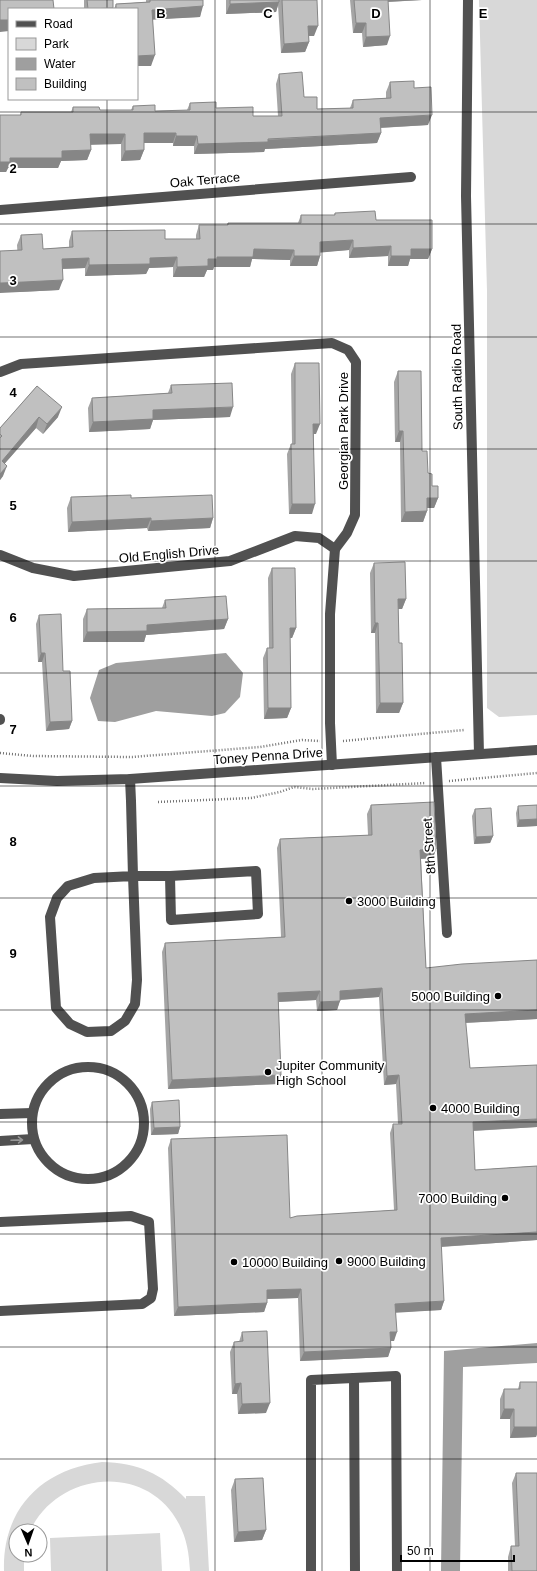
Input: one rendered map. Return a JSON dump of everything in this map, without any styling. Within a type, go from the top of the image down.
[{"type":"street","name":"South Radio Road","points":[[468,0],[466,196],[479,754]]},
{"type":"street","name":"Oak Terrace","points":[[0,210],[411,177]]},
{"type":"street","name":"Georgian Park Drive","points":[[0,372],[21,364],[332,343],[348,350],[356,362],[355,515],[347,533],[335,548]]},
{"type":"street","name":"Old English Drive","points":[[0,555],[33,568],[74,576],[230,562],[295,536],[319,538],[335,548]]},
{"type":"street","points":[[332,764],[330,723],[330,614],[335,548]]},
{"type":"street","name":"Toney Penna Drive","points":[[0,778],[57,781],[130,779],[537,750]]},
{"type":"street","name":"8th Street","points":[[436,757],[448,933]]},
{"type":"street","points":[[130,779],[133,876],[137,980],[135,1004],[125,1021],[111,1031],[87,1032],[70,1024],[56,1008],[50,917],[57,898],[68,886],[94,878],[133,876],[170,876],[256,871],[258,914],[171,920],[170,876]]},
{"type":"street","points":[[85,1066],[113,1072],[124,1079],[131,1086],[136,1093],[142,1108],[144,1127],[140,1146],[127,1164],[117,1171],[92,1180],[70,1177],[58,1171],[43,1158],[33,1139],[32,1112],[35,1100],[46,1084],[57,1075],[70,1069],[85,1066]]},
{"type":"street","points":[[0,1114],[32,1112]]},
{"type":"street","points":[[0,1141],[33,1139]]},
{"type":"street","points":[[0,1222],[131,1216],[145,1219],[149,1222],[153,1290],[151,1298],[142,1304],[0,1311]]},
{"type":"street","points":[[311,1571],[311,1380],[396,1376],[397,1571]]},
{"type":"street","points":[[354,1378],[355,1571]]},
{"type":"path","points":[[343,740],[464,730]]},
{"type":"path","points":[[0,753],[33,756],[132,757],[260,747],[302,740],[322,741]]},
{"type":"path","points":[[460,779],[537,773]]},
{"type":"path","points":[[158,802],[251,798],[280,792],[294,787],[313,789],[421,784]]},
{"type":"green space","points":[[479,0],[537,0],[537,715],[499,717],[487,708],[487,291]]},
{"type":"green space","points":[[102,1462],[138,1467],[167,1482],[186,1499],[186,1496],[205,1496],[209,1571],[190,1571],[184,1535],[179,1524],[165,1504],[146,1490],[125,1483],[103,1482],[81,1486],[61,1496],[43,1511],[35,1523],[13,1523],[18,1511],[30,1496],[44,1483],[61,1473],[80,1466]]},
{"type":"green space","points":[[160,1533],[162,1571],[51,1571],[50,1538]]},
{"type":"green space","points":[[8,1537],[8,1563],[24,1563],[24,1571],[4,1571],[5,1549]]},
{"type":"water","points":[[226,653],[243,673],[240,697],[225,713],[212,716],[156,711],[115,722],[98,721],[90,698],[99,670],[116,663]]},
{"type":"water","points":[[537,1343],[537,1363],[463,1367],[460,1571],[441,1571],[444,1351]]},
{"type":"building","points":[[0,0],[53,0],[54,8],[8,8],[8,20],[0,20]]},
{"type":"building","points":[[87,0],[113,0],[113,8],[88,8]]},
{"type":"building","points":[[150,0],[203,0],[203,6],[152,10],[155,55],[138,56],[138,8],[116,8],[116,4],[150,2]]},
{"type":"building","points":[[230,0],[279,0],[279,2],[230,4]]},
{"type":"building","points":[[282,0],[317,0],[318,26],[308,26],[309,42],[284,44]]},
{"type":"building","points":[[354,0],[388,0],[390,36],[366,37],[366,23],[356,23]]},
{"type":"building","points":[[302,72],[304,97],[317,97],[317,109],[353,108],[353,100],[391,98],[390,82],[414,81],[414,88],[431,87],[432,115],[380,118],[381,133],[268,139],[268,142],[198,144],[197,136],[176,136],[176,133],[144,133],[144,150],[125,151],[125,134],[90,134],[91,150],[62,151],[62,158],[10,158],[10,162],[0,162],[0,115],[21,115],[21,112],[73,112],[73,107],[99,107],[100,110],[133,110],[133,106],[155,105],[155,111],[190,110],[190,103],[216,102],[216,108],[253,107],[253,116],[282,116],[279,74]]},
{"type":"building","points":[[375,211],[376,220],[432,220],[432,249],[411,249],[411,256],[391,256],[391,246],[353,248],[353,240],[320,242],[320,256],[294,256],[294,250],[254,249],[253,257],[217,257],[217,259],[208,259],[208,266],[177,267],[177,257],[150,258],[150,264],[89,265],[89,258],[62,259],[63,280],[0,283],[0,251],[22,250],[21,235],[42,234],[43,249],[73,247],[72,231],[165,230],[165,239],[200,239],[199,225],[228,225],[228,223],[301,223],[301,215],[335,215],[335,213]]},
{"type":"building","points":[[295,363],[319,363],[320,424],[313,424],[315,504],[292,504],[291,444],[295,444]]},
{"type":"building","points":[[398,371],[421,371],[422,451],[427,451],[428,473],[432,474],[432,486],[438,486],[438,498],[427,498],[427,511],[405,512],[403,431],[399,431]]},
{"type":"building","points":[[232,383],[233,407],[153,410],[153,419],[93,422],[92,398],[172,393],[171,385]]},
{"type":"building","points":[[37,386],[62,407],[47,424],[39,417],[2,461],[7,466],[0,474],[0,438],[2,436],[0,434],[0,428]]},
{"type":"building","points":[[131,495],[131,498],[212,495],[213,518],[151,521],[151,518],[72,522],[71,497]]},
{"type":"building","points":[[405,562],[406,599],[398,599],[399,643],[402,643],[403,703],[380,703],[378,623],[375,623],[374,563]]},
{"type":"building","points":[[272,568],[295,568],[296,628],[290,628],[291,708],[268,708],[267,648],[273,648]]},
{"type":"building","points":[[226,596],[228,619],[147,625],[147,631],[87,632],[87,609],[166,608],[165,600]]},
{"type":"building","points":[[61,614],[63,671],[70,671],[72,721],[50,722],[45,653],[41,653],[39,615]]},
{"type":"building","points":[[434,802],[436,849],[420,850],[426,968],[462,964],[537,960],[537,1010],[465,1014],[470,1068],[537,1065],[537,1119],[473,1122],[475,1170],[537,1166],[537,1232],[441,1238],[444,1301],[395,1304],[397,1332],[390,1332],[391,1348],[304,1352],[301,1289],[267,1290],[267,1303],[178,1307],[171,1139],[287,1135],[290,1218],[297,1216],[397,1210],[393,1124],[402,1124],[399,1075],[387,1076],[382,988],[340,991],[340,1001],[320,1002],[320,991],[278,993],[281,1075],[172,1080],[165,943],[285,937],[280,839],[372,835],[371,805]]},
{"type":"building","points":[[537,805],[537,819],[519,820],[518,806]]},
{"type":"building","points":[[491,808],[493,836],[476,837],[475,809]]},
{"type":"building","points":[[179,1100],[180,1127],[154,1128],[152,1102]]},
{"type":"building","points":[[267,1331],[270,1403],[242,1404],[241,1383],[235,1384],[234,1342],[243,1341],[242,1332]]},
{"type":"building","points":[[520,1382],[537,1382],[537,1427],[514,1427],[514,1409],[504,1409],[504,1389],[520,1389]]},
{"type":"building","points":[[516,1473],[537,1473],[537,1571],[512,1571],[511,1546],[519,1546]]},
{"type":"building","points":[[263,1478],[266,1530],[238,1532],[235,1479]]},
{"type":"place","name":"3000 Building","points":[[349,901]]},
{"type":"place","name":"5000 Building","points":[[498,996]]},
{"type":"place","name":"Jupiter Community High School","points":[[268,1072]]},
{"type":"place","name":"4000 Building","points":[[433,1108]]},
{"type":"place","name":"7000 Building","points":[[505,1198]]},
{"type":"place","name":"9000 Building","points":[[339,1261]]},
{"type":"place","name":"10000 Building","points":[[234,1262]]}]
